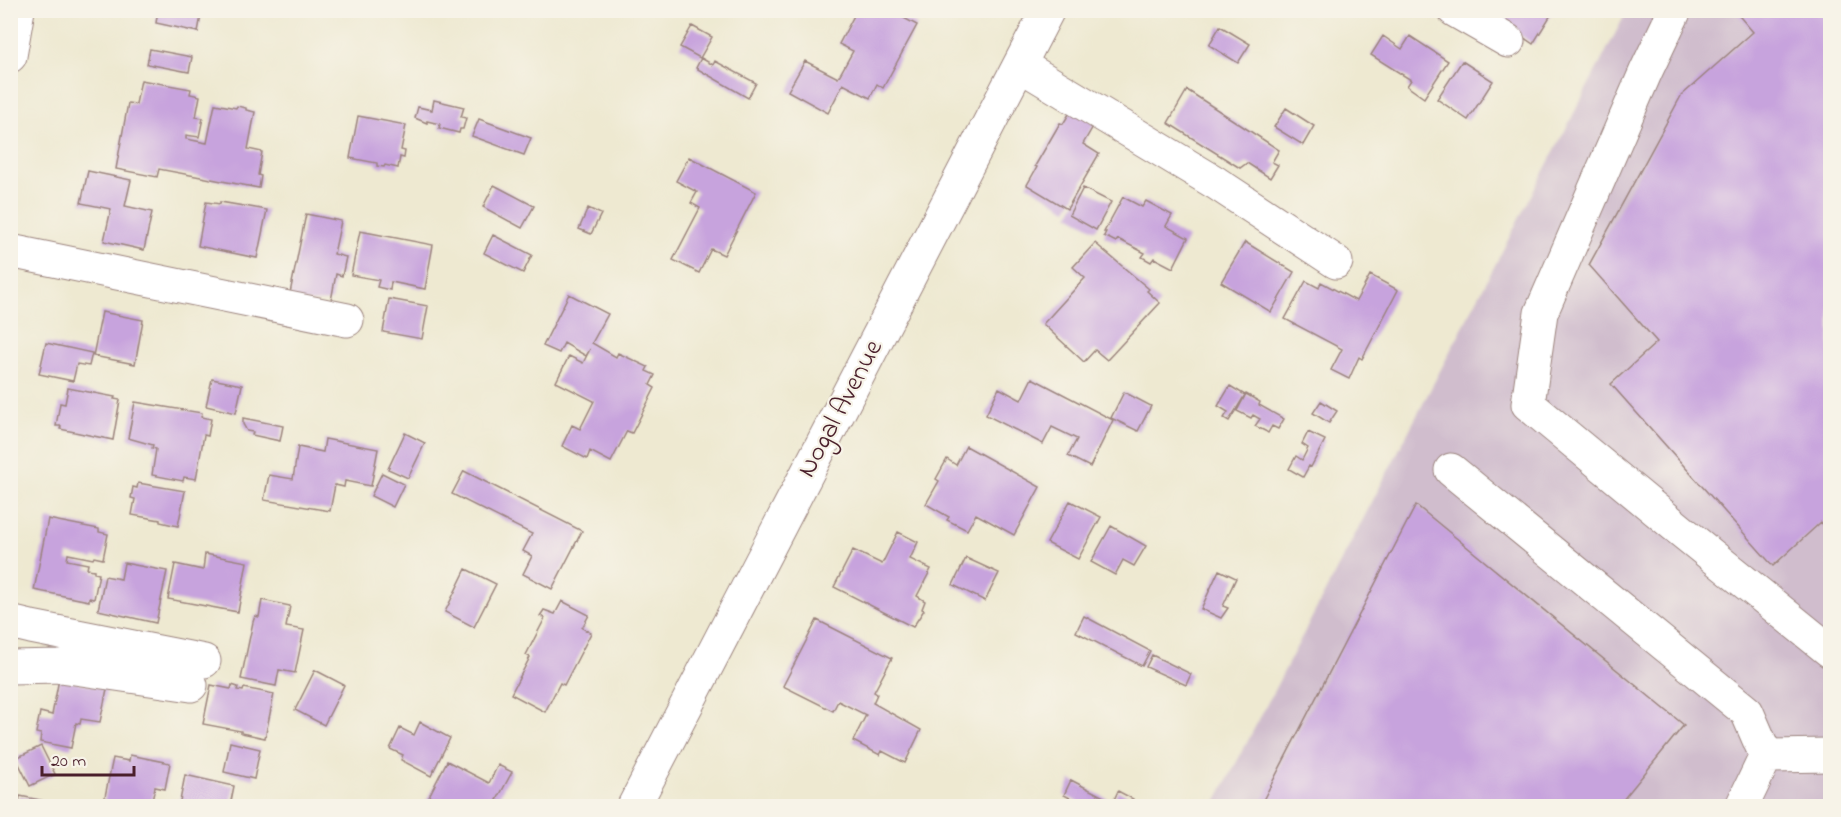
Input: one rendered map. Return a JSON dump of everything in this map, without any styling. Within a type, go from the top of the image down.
[{"type":"street","points":[[10,56],[18,10]]},
{"type":"street","name":"Nogal Avenue","points":[[634,807],[1048,10]]},
{"type":"street","points":[[1454,10],[1508,41]]},
{"type":"street","points":[[1675,10],[1646,71],[1541,313],[1528,404],[1679,530],[1830,651]]},
{"type":"street","points":[[1020,64],[1216,183],[1336,262]]},
{"type":"street","points":[[10,251],[347,320]]},
{"type":"street","points":[[1451,470],[1747,712],[1766,756],[1742,807]]},
{"type":"street","points":[[10,622],[198,673],[61,666],[10,668]]},
{"type":"street","points":[[1766,756],[1830,755]]},
{"type":"shaded area","points":[[1627,11],[1830,11],[1830,806],[1214,806]]},
{"type":"building","points":[[158,10],[202,10],[198,32],[156,23]]},
{"type":"building","points":[[857,10],[889,10],[917,25],[883,88],[877,84],[870,98],[843,84],[828,113],[788,91],[805,61],[838,78],[853,51],[839,44]]},
{"type":"building","points":[[1490,10],[1554,10],[1533,44],[1488,13]]},
{"type":"building","points":[[1734,10],[1823,10],[1830,19],[1830,533],[1821,522],[1773,566],[1611,384],[1657,342],[1589,265],[1681,96],[1753,32]]},
{"type":"building","points":[[692,26],[712,37],[700,58],[680,47]]},
{"type":"building","points":[[1220,26],[1250,44],[1238,63],[1209,45]]},
{"type":"building","points":[[1383,36],[1402,49],[1410,36],[1448,61],[1424,98],[1407,86],[1411,80],[1371,55]]},
{"type":"building","points":[[150,49],[192,57],[189,72],[147,64]]},
{"type":"building","points":[[701,58],[713,65],[715,61],[756,83],[748,98],[696,68]]},
{"type":"building","points":[[1462,61],[1493,81],[1468,120],[1437,99]]},
{"type":"building","points":[[141,80],[191,89],[190,94],[200,96],[196,117],[203,118],[199,137],[186,135],[186,139],[207,143],[215,104],[236,108],[237,106],[255,112],[248,149],[262,152],[258,175],[261,176],[259,188],[159,169],[157,177],[116,169],[128,103],[136,104]]},
{"type":"building","points":[[1187,90],[1279,150],[1272,162],[1278,165],[1270,178],[1247,163],[1240,168],[1168,123]]},
{"type":"building","points":[[434,100],[464,107],[461,117],[466,118],[463,129],[460,129],[459,133],[439,128],[440,124],[427,121],[427,123],[415,118],[418,107],[432,110]]},
{"type":"building","points":[[1286,108],[1314,126],[1303,145],[1274,127]]},
{"type":"building","points":[[1072,109],[1095,123],[1083,144],[1099,154],[1067,209],[1027,185],[1037,167],[1035,166],[1060,123],[1063,124]]},
{"type":"building","points":[[358,116],[406,125],[401,150],[405,151],[404,158],[400,157],[398,168],[377,166],[377,163],[350,158]]},
{"type":"building","points":[[479,119],[531,138],[524,155],[472,136]]},
{"type":"building","points":[[689,157],[756,192],[724,255],[711,249],[699,273],[673,260],[700,208],[691,203],[697,192],[676,181]]},
{"type":"building","points":[[88,171],[131,180],[125,206],[152,212],[144,250],[104,241],[111,209],[81,203]]},
{"type":"building","points":[[494,185],[534,206],[522,228],[483,207]]},
{"type":"building","points":[[1083,188],[1111,202],[1096,230],[1069,215]]},
{"type":"building","points":[[1123,197],[1142,207],[1146,201],[1172,215],[1166,226],[1188,238],[1173,268],[1154,258],[1151,262],[1142,257],[1145,253],[1118,239],[1116,242],[1104,236]]},
{"type":"building","points":[[206,202],[220,204],[220,202],[267,210],[257,258],[198,246]]},
{"type":"building","points":[[588,208],[601,214],[591,234],[579,229]]},
{"type":"building","points":[[306,214],[341,221],[334,254],[346,257],[342,276],[336,274],[331,301],[288,303]]},
{"type":"building","points":[[360,231],[433,245],[425,289],[391,282],[390,290],[377,287],[379,280],[351,275]]},
{"type":"building","points":[[493,235],[532,255],[523,273],[484,253]]},
{"type":"building","points":[[1245,242],[1294,272],[1271,312],[1221,282]]},
{"type":"building","points":[[1095,243],[1149,289],[1147,291],[1160,303],[1107,360],[1095,350],[1084,362],[1043,324],[1085,278],[1073,267]]},
{"type":"building","points":[[1370,275],[1398,290],[1362,359],[1359,357],[1349,379],[1331,370],[1342,349],[1285,319],[1306,281],[1319,288],[1321,282],[1356,301]]},
{"type":"building","points":[[569,294],[608,314],[592,343],[616,357],[618,353],[648,367],[646,371],[655,375],[650,385],[655,388],[632,433],[627,431],[611,462],[590,451],[587,459],[562,446],[572,425],[580,429],[594,401],[556,382],[569,356],[583,363],[590,349],[586,356],[564,343],[559,353],[543,346]]},
{"type":"building","points":[[389,299],[428,306],[422,339],[383,332]]},
{"type":"building","points":[[102,312],[143,320],[135,364],[93,356]]},
{"type":"building","points":[[46,343],[92,353],[89,366],[77,364],[73,381],[39,374]]},
{"type":"building","points":[[1032,378],[1113,420],[1090,467],[1068,456],[1077,439],[1052,427],[1043,444],[986,415],[999,388],[1021,400]]},
{"type":"building","points":[[212,379],[242,385],[236,413],[206,406]]},
{"type":"building","points":[[1230,386],[1245,395],[1229,421],[1224,418],[1228,412],[1218,406]]},
{"type":"building","points":[[68,388],[120,400],[113,440],[60,429],[61,426],[56,426],[60,403],[65,404]]},
{"type":"building","points":[[1124,392],[1151,406],[1138,431],[1111,418]]},
{"type":"building","points":[[1246,394],[1260,402],[1259,405],[1284,419],[1278,429],[1272,426],[1268,433],[1255,426],[1260,419],[1253,415],[1251,418],[1237,411]]},
{"type":"building","points":[[1321,401],[1337,411],[1329,423],[1313,413]]},
{"type":"building","points":[[135,402],[202,413],[201,417],[211,419],[208,436],[204,435],[196,479],[184,477],[183,481],[152,475],[156,449],[152,448],[153,445],[128,438]]},
{"type":"building","points":[[243,418],[283,426],[280,441],[252,435],[253,432],[247,431],[243,424]]},
{"type":"building","points":[[1308,432],[1325,440],[1303,477],[1289,469],[1296,456],[1302,460],[1308,448],[1302,444]]},
{"type":"building","points":[[405,433],[425,443],[408,478],[388,469]]},
{"type":"building","points":[[325,439],[378,449],[371,486],[345,481],[344,487],[335,485],[330,511],[264,500],[269,475],[293,479],[298,447],[323,452]]},
{"type":"building","points":[[966,446],[1040,487],[1014,535],[976,514],[967,530],[947,520],[949,517],[926,504],[939,481],[936,479],[947,459],[956,465]]},
{"type":"building","points":[[464,471],[582,531],[552,589],[523,574],[532,556],[523,551],[532,534],[452,494]]},
{"type":"building","points":[[382,473],[404,484],[393,507],[371,496]]},
{"type":"building","points":[[138,483],[185,491],[178,526],[132,515],[135,499],[131,498],[133,487],[137,488]]},
{"type":"building","points":[[1070,501],[1101,517],[1078,559],[1047,543]]},
{"type":"building","points":[[1416,505],[1684,725],[1618,806],[1260,806]]},
{"type":"building","points":[[48,519],[99,529],[99,532],[108,534],[103,559],[68,554],[67,560],[88,564],[87,569],[99,574],[94,599],[89,598],[89,601],[34,590]]},
{"type":"building","points":[[1111,526],[1146,546],[1134,566],[1123,560],[1115,575],[1091,562]]},
{"type":"building","points":[[898,532],[918,542],[910,559],[931,569],[917,596],[925,601],[922,609],[924,610],[913,627],[834,587],[853,550],[882,564]]},
{"type":"building","points":[[205,554],[247,562],[238,612],[168,599],[175,564],[203,570]]},
{"type":"building","points":[[966,558],[999,573],[985,601],[953,585]]},
{"type":"building","points":[[124,563],[167,571],[156,623],[98,610],[105,576],[121,579]]},
{"type":"building","points":[[466,569],[496,584],[474,627],[445,612]]},
{"type":"building","points":[[1219,570],[1236,578],[1223,606],[1228,608],[1221,618],[1201,609]]},
{"type":"building","points":[[262,600],[290,606],[286,627],[304,630],[295,673],[279,670],[276,686],[241,679],[253,622],[255,616],[259,617]]},
{"type":"building","points":[[562,601],[589,615],[582,628],[591,633],[564,685],[560,683],[545,712],[511,694],[530,657],[526,655],[545,618],[540,616],[544,610],[555,614]]},
{"type":"building","points":[[1084,616],[1150,651],[1142,666],[1076,632]]},
{"type":"building","points":[[817,620],[892,658],[874,692],[877,694],[873,703],[921,730],[905,763],[882,751],[880,755],[853,741],[866,715],[838,701],[833,711],[783,686]]},
{"type":"building","points":[[1152,655],[1191,674],[1186,685],[1146,667]]},
{"type":"building","points":[[315,670],[344,685],[324,725],[295,710]]},
{"type":"building","points":[[59,679],[107,689],[100,722],[81,719],[80,724],[76,723],[71,748],[40,742],[41,734],[36,733],[40,712],[52,715]]},
{"type":"building","points":[[211,685],[231,689],[232,685],[238,687],[237,690],[243,691],[244,688],[274,694],[265,738],[203,724]]},
{"type":"building","points":[[420,722],[450,738],[431,776],[401,760],[403,755],[390,749],[400,728],[414,735]]},
{"type":"building","points":[[230,742],[260,749],[254,779],[224,772]]},
{"type":"building","points":[[41,746],[55,774],[30,786],[16,758]]},
{"type":"building","points":[[130,755],[170,763],[165,789],[155,787],[151,806],[123,801],[122,806],[103,806],[113,758],[129,761]]},
{"type":"building","points":[[447,761],[489,783],[498,765],[512,772],[497,800],[505,804],[504,806],[424,806]]},
{"type":"building","points":[[185,775],[234,786],[230,806],[179,806]]},
{"type":"building","points":[[1071,780],[1113,802],[1118,791],[1133,799],[1129,806],[1086,806],[1064,795]]},
{"type":"building","points":[[20,796],[65,805],[65,806],[18,806]]}]
